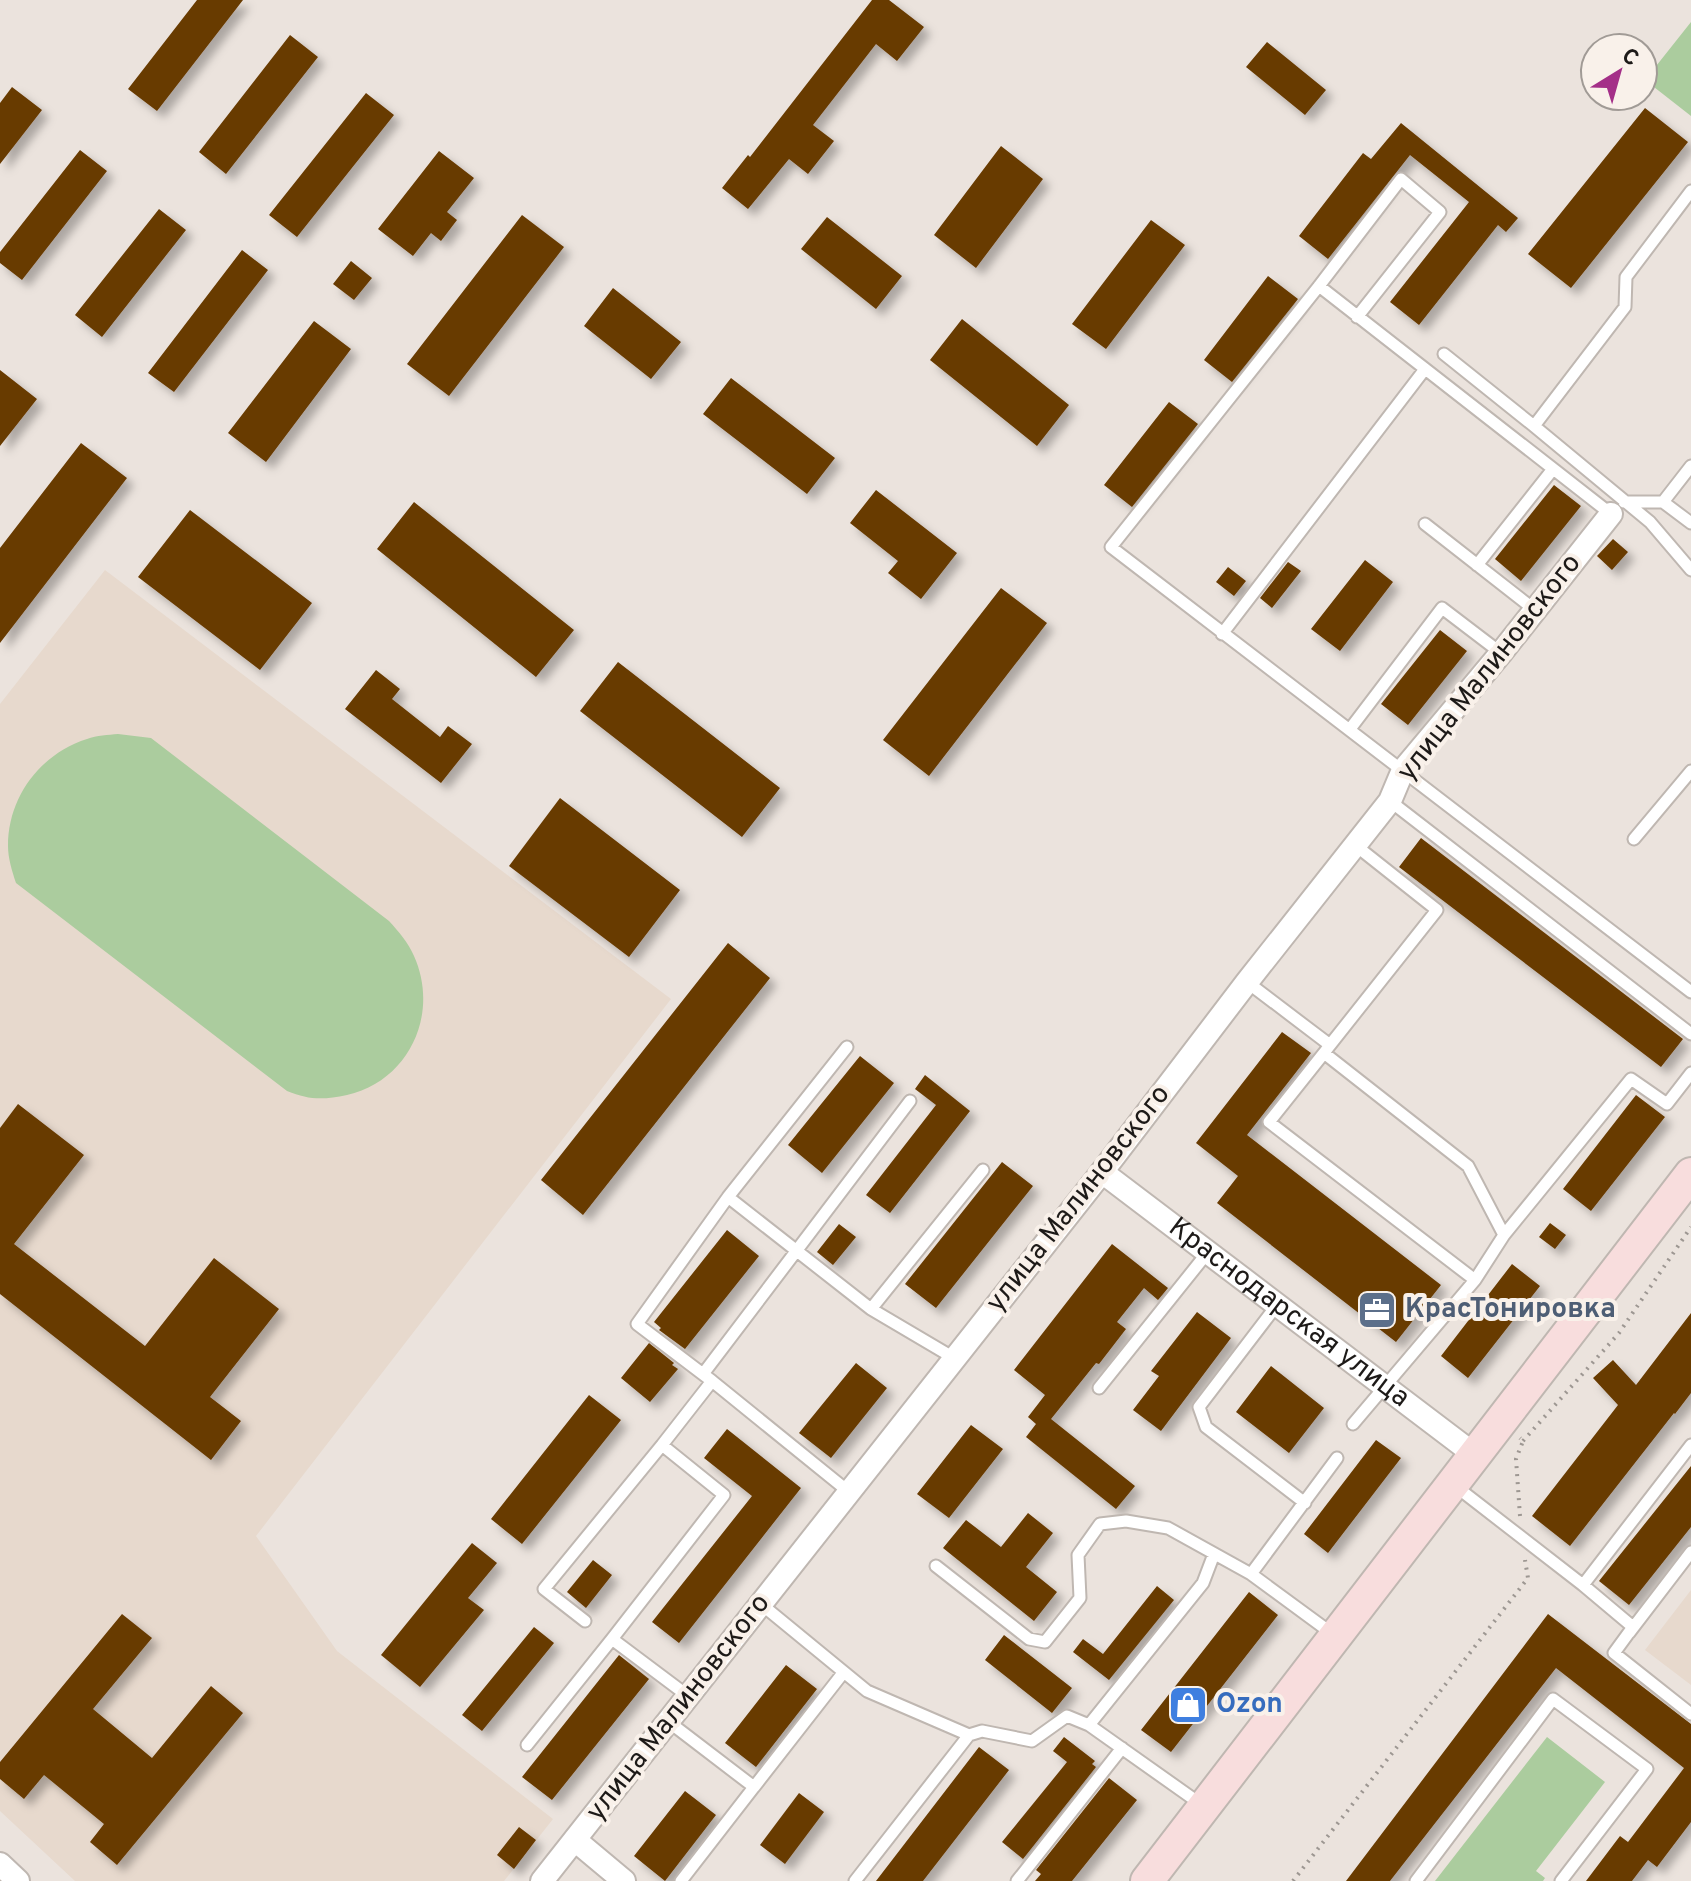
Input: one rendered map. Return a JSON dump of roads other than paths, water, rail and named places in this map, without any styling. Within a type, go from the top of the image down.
[{"type":"main road","points":[[1157,1874],[1204,1807],[1691,1174]]},
{"type":"street","name":"улица Малиновского","points":[[542,1881],[1102,1172],[1390,801],[1403,770],[1617,508]]},
{"type":"street","name":"Краснодарская улица","points":[[1102,1172],[1475,1455]]},
{"type":"street","points":[[575,1840],[624,1881]]},
{"type":"street","points":[[0,1864],[18,1881]]},
{"type":"lane","points":[[1357,317],[1440,212],[1401,179],[1111,547],[1691,992]]},
{"type":"lane","points":[[1534,426],[1625,307],[1626,277],[1691,191]]},
{"type":"lane","points":[[1319,286],[1553,469],[1617,508],[1650,522],[1691,570]]},
{"type":"lane","points":[[1444,354],[1534,426],[1617,508]]},
{"type":"lane","points":[[1222,634],[1425,369]]},
{"type":"lane","points":[[1663,502],[1691,466]]},
{"type":"lane","points":[[1477,565],[1553,469]]},
{"type":"lane","points":[[1617,508],[1663,502],[1691,523]]},
{"type":"lane","points":[[1425,524],[1535,610]]},
{"type":"lane","points":[[1350,729],[1442,608],[1501,653]]},
{"type":"lane","points":[[1634,839],[1691,771]]},
{"type":"lane","points":[[1390,801],[1691,1034]]},
{"type":"lane","points":[[1355,845],[1437,910],[1269,1122],[1475,1280]]},
{"type":"lane","points":[[1247,982],[1468,1166],[1504,1235]]},
{"type":"lane","points":[[847,1047],[728,1197],[637,1324],[849,1492]]},
{"type":"lane","points":[[1353,1424],[1475,1280],[1504,1235],[1631,1079],[1667,1104],[1691,1073]]},
{"type":"lane","points":[[585,1621],[544,1589],[662,1445],[797,1250],[910,1101]]},
{"type":"lane","points":[[871,1309],[983,1170]]},
{"type":"lane","points":[[728,1197],[871,1309],[954,1358]]},
{"type":"lane","points":[[1099,1388],[1208,1252]]},
{"type":"lane","points":[[1277,1305],[1199,1407],[1206,1427],[1305,1503]]},
{"type":"lane","points":[[527,1745],[724,1495],[662,1445]]},
{"type":"lane","points":[[1583,1585],[1691,1445]]},
{"type":"lane","points":[[1251,1574],[1337,1458]]},
{"type":"lane","points":[[1453,1484],[1633,1627]]},
{"type":"lane","points":[[936,1566],[1029,1639],[1045,1642],[1080,1598],[1078,1555],[1100,1524],[1126,1521],[1168,1528],[1251,1574],[1335,1636]]},
{"type":"lane","points":[[1691,1552],[1614,1653],[1691,1714]]},
{"type":"lane","points":[[1089,1725],[1203,1583],[1214,1554]]},
{"type":"lane","points":[[761,1604],[867,1691],[969,1735]]},
{"type":"lane","points":[[612,1639],[688,1696]]},
{"type":"lane","points":[[681,1881],[843,1673]]},
{"type":"lane","points":[[1416,1881],[1553,1699],[1647,1769],[1561,1881]]},
{"type":"lane","points":[[855,1881],[969,1735],[982,1731],[1032,1741],[1067,1716],[1089,1725],[1204,1807]]},
{"type":"lane","points":[[669,1722],[754,1787]]},
{"type":"lane","points":[[1017,1881],[1122,1748]]},
{"type":"place","name":"КрасТонировка","points":[[1377,1310]]},
{"type":"place","name":"Ozon","points":[[1188,1705]]}]
